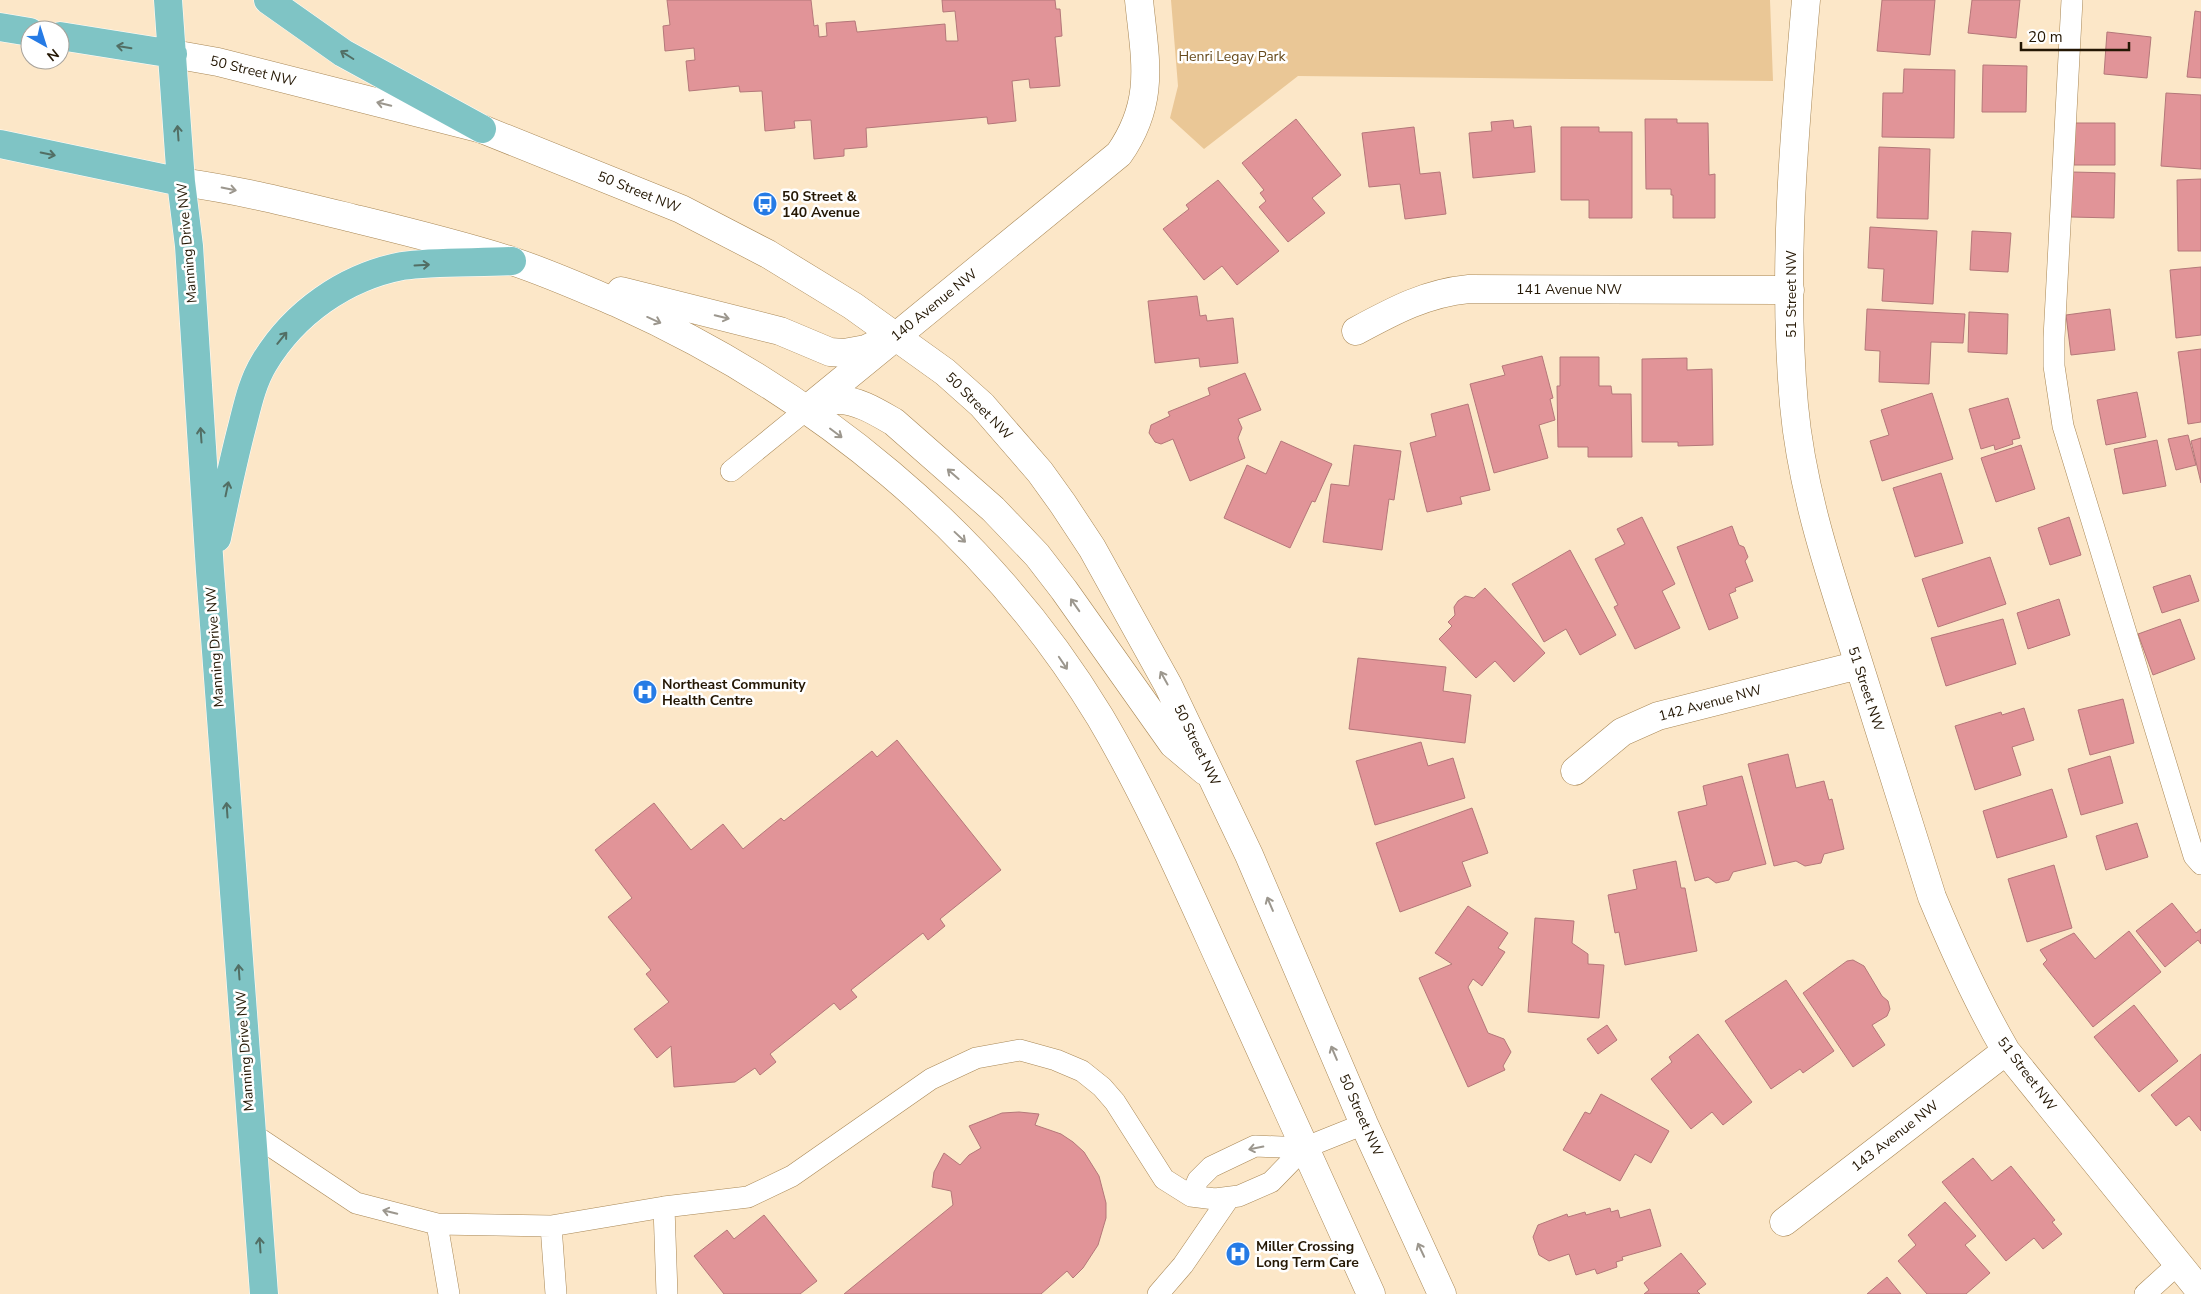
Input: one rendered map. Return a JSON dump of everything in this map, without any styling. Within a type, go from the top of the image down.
[{"type":"main road","name":"Manning Drive NW","points":[[168,0],[181,182],[189,246],[210,571],[264,1294]]},
{"type":"main road","points":[[268,0],[343,53],[482,129]]},
{"type":"main road","name":"140 Avenue NW","points":[[806,410],[1119,154],[1132,135],[1142,110],[1146,79],[1139,0]]},
{"type":"main road","name":"51 Street NW","points":[[1806,0],[1793,181],[1790,290],[1794,406],[1802,465],[1820,543],[1932,897],[1967,978],[2006,1051],[2178,1264],[2199,1286]]},
{"type":"main road","points":[[0,27],[20,30]]},
{"type":"main road","name":"50 Street NW","points":[[70,38],[218,62],[482,129],[680,209],[768,254],[896,335],[945,372],[982,405],[1040,472],[1092,548],[1168,685],[1249,855],[1364,1124],[1442,1294]]},
{"type":"main road","points":[[0,144],[181,182],[228,188],[372,223],[512,261],[539,271],[665,325],[757,376],[806,410],[920,500],[968,544],[1014,597],[1099,716],[1159,828],[1371,1294]]},
{"type":"main road","points":[[210,571],[232,464],[251,394],[263,364],[281,338],[299,319],[338,290],[374,273],[404,266],[512,261]]},
{"type":"main road","points":[[539,271],[780,331],[830,352],[844,353],[866,349],[896,335]]},
{"type":"main road","name":"141 Avenue NW","points":[[1356,331],[1410,303],[1447,291],[1469,289],[1790,290]]},
{"type":"main road","points":[[806,410],[836,400],[860,404],[880,413],[894,422],[993,509],[1037,555],[1064,590],[1173,744],[1214,779]]},
{"type":"main road","name":"142 Avenue NW","points":[[1575,772],[1622,732],[1658,716],[1859,665]]},
{"type":"main road","name":"143 Avenue NW","points":[[1784,1222],[2006,1051]]},
{"type":"lane","points":[[2072,0],[2054,338],[2057,394],[2063,426],[2194,856],[2201,864]]},
{"type":"lane","name":"140 Avenue NW","points":[[731,471],[806,410]]},
{"type":"lane","points":[[251,1133],[356,1203],[437,1224],[551,1226],[664,1207],[748,1197],[792,1176],[931,1079],[976,1058],[1020,1050],[1056,1060],[1082,1071],[1102,1087],[1115,1102],[1164,1179],[1191,1196],[1216,1199],[1228,1198],[1239,1196],[1272,1182],[1304,1148]]},
{"type":"lane","points":[[1191,1196],[1198,1180],[1211,1167],[1255,1146],[1304,1148],[1364,1124]]},
{"type":"lane","points":[[1158,1294],[1183,1265],[1228,1198]]},
{"type":"lane","points":[[664,1207],[667,1294]]},
{"type":"lane","points":[[437,1224],[449,1294]]},
{"type":"lane","points":[[551,1226],[556,1294]]},
{"type":"lane","points":[[2144,1294],[2178,1264]]},
{"type":"green space","name":"Henri Legay Park","points":[[1171,0],[1770,0],[1773,81],[1298,76],[1204,149],[1170,118],[1178,86]]},
{"type":"building","points":[[667,0],[811,0],[814,26],[818,25],[819,37],[827,36],[826,23],[855,21],[857,32],[945,24],[946,41],[958,41],[955,11],[943,12],[942,0],[1055,0],[1056,9],[1060,9],[1062,36],[1055,37],[1060,86],[1030,88],[1029,79],[1012,81],[1016,121],[988,124],[987,117],[866,128],[867,147],[844,149],[844,156],[814,159],[811,120],[794,121],[795,128],[765,131],[762,91],[740,92],[739,86],[689,91],[686,61],[695,60],[694,48],[665,51],[663,26],[670,25]]},
{"type":"building","points":[[1882,0],[1935,0],[1930,55],[1877,51]]},
{"type":"building","points":[[1972,0],[2020,0],[2016,38],[1968,33]]},
{"type":"building","points":[[2195,11],[2201,12],[2201,78],[2187,77]]},
{"type":"building","points":[[2107,32],[2151,37],[2147,78],[2104,74]]},
{"type":"building","points":[[1983,65],[2027,66],[2026,112],[1982,112]]},
{"type":"building","points":[[1904,69],[1955,70],[1954,138],[1882,137],[1883,93],[1903,93]]},
{"type":"building","points":[[2166,93],[2201,95],[2201,169],[2161,166]]},
{"type":"building","points":[[1296,119],[1341,175],[1312,198],[1325,213],[1288,242],[1259,207],[1266,201],[1260,193],[1264,190],[1242,163]]},
{"type":"building","points":[[1645,119],[1677,119],[1677,123],[1708,123],[1709,175],[1715,174],[1715,218],[1673,218],[1673,195],[1671,195],[1671,189],[1646,189]]},
{"type":"building","points":[[1513,120],[1514,128],[1531,126],[1535,172],[1473,178],[1469,133],[1492,131],[1491,122]]},
{"type":"building","points":[[2074,123],[2115,123],[2115,165],[2074,165]]},
{"type":"building","points":[[1414,127],[1420,174],[1440,172],[1446,214],[1405,219],[1400,184],[1369,187],[1362,133]]},
{"type":"building","points":[[1561,127],[1599,127],[1599,132],[1632,132],[1632,218],[1589,218],[1589,200],[1561,200]]},
{"type":"building","points":[[1879,147],[1930,149],[1928,219],[1877,218]]},
{"type":"building","points":[[2072,172],[2115,173],[2114,218],[2071,217]]},
{"type":"building","points":[[2201,179],[2201,251],[2178,251],[2177,180]]},
{"type":"building","points":[[1218,180],[1279,251],[1237,285],[1222,266],[1204,280],[1163,229],[1189,209],[1186,205]]},
{"type":"building","points":[[1870,227],[1937,231],[1933,304],[1882,301],[1884,269],[1868,268]]},
{"type":"building","points":[[1972,231],[2011,233],[2008,272],[1970,270]]},
{"type":"building","points":[[2201,267],[2201,335],[2176,338],[2170,270]]},
{"type":"building","points":[[1197,296],[1200,316],[1206,315],[1207,321],[1233,318],[1238,363],[1200,367],[1199,358],[1155,363],[1148,301]]},
{"type":"building","points":[[1867,309],[1965,314],[1963,343],[1931,342],[1929,384],[1879,382],[1880,351],[1865,350]]},
{"type":"building","points":[[2110,309],[2115,350],[2071,355],[2066,315]]},
{"type":"building","points":[[1969,312],[2008,314],[2007,354],[1968,352]]},
{"type":"building","points":[[2201,349],[2201,422],[2188,424],[2178,352]]},
{"type":"building","points":[[1542,356],[1553,398],[1550,399],[1555,420],[1539,425],[1548,458],[1494,473],[1470,384],[1505,375],[1502,366]]},
{"type":"building","points":[[1560,357],[1599,357],[1599,386],[1611,386],[1612,394],[1631,394],[1632,457],[1588,457],[1588,447],[1558,447],[1557,386],[1560,386]]},
{"type":"building","points":[[1687,358],[1687,370],[1712,369],[1713,445],[1678,446],[1678,442],[1642,442],[1642,359]]},
{"type":"building","points":[[1245,373],[1261,410],[1238,419],[1242,428],[1238,438],[1245,458],[1190,481],[1173,439],[1161,444],[1155,442],[1149,433],[1151,425],[1170,416],[1168,412],[1210,395],[1208,388]]},
{"type":"building","points":[[2137,392],[2146,437],[2106,445],[2097,400]]},
{"type":"building","points":[[1932,393],[1953,459],[1882,481],[1870,441],[1889,435],[1881,410]]},
{"type":"building","points":[[2008,398],[2020,438],[2012,440],[2013,444],[1995,450],[1994,445],[1981,449],[1969,409]]},
{"type":"building","points":[[1468,404],[1490,490],[1460,497],[1462,504],[1427,512],[1410,443],[1436,436],[1431,414]]},
{"type":"building","points":[[2188,435],[2196,465],[2176,470],[2168,439]]},
{"type":"building","points":[[2201,438],[2201,483],[2191,441]]},
{"type":"building","points":[[2157,440],[2166,486],[2123,494],[2114,449]]},
{"type":"building","points":[[1281,441],[1332,464],[1315,502],[1312,501],[1290,548],[1224,518],[1247,465],[1266,474]]},
{"type":"building","points":[[1354,445],[1401,451],[1394,500],[1389,499],[1382,550],[1323,542],[1331,484],[1349,486]]},
{"type":"building","points":[[2021,445],[2035,489],[1996,502],[1981,458]]},
{"type":"building","points":[[1941,473],[1963,543],[1915,557],[1893,488]]},
{"type":"building","points":[[1642,517],[1675,584],[1662,591],[1680,628],[1635,649],[1614,607],[1618,605],[1595,559],[1625,544],[1617,529]]},
{"type":"building","points":[[2069,517],[2081,555],[2050,565],[2038,528]]},
{"type":"building","points":[[1732,526],[1739,545],[1744,547],[1748,557],[1745,561],[1753,581],[1735,588],[1736,591],[1729,594],[1738,618],[1709,630],[1677,547]]},
{"type":"building","points":[[1570,550],[1616,635],[1580,655],[1566,629],[1544,642],[1512,584]]},
{"type":"building","points":[[1990,557],[2006,604],[1938,627],[1922,579]]},
{"type":"building","points":[[2190,575],[2199,601],[2162,613],[2153,587]]},
{"type":"building","points":[[1485,588],[1545,653],[1514,682],[1495,661],[1476,678],[1439,639],[1452,626],[1448,622],[1455,615],[1454,607],[1458,601],[1465,596],[1474,598]]},
{"type":"building","points":[[2059,599],[2070,635],[2028,649],[2017,613]]},
{"type":"building","points":[[2003,619],[2016,664],[1946,686],[1931,638]]},
{"type":"building","points":[[2180,619],[2195,659],[2153,675],[2138,634]]},
{"type":"building","points":[[1358,658],[1446,667],[1443,691],[1471,695],[1465,743],[1349,729]]},
{"type":"building","points":[[2123,699],[2134,743],[2090,755],[2078,710]]},
{"type":"building","points":[[2024,708],[2034,740],[2012,747],[2021,775],[1975,790],[1955,726],[2001,712],[2002,715]]},
{"type":"building","points":[[897,740],[1001,870],[940,919],[945,926],[928,940],[923,933],[851,990],[857,997],[840,1010],[834,1003],[770,1054],[776,1062],[760,1075],[755,1068],[735,1082],[674,1087],[671,1046],[657,1058],[634,1029],[669,1002],[646,974],[651,970],[608,917],[632,898],[595,850],[654,803],[691,850],[723,824],[743,849],[781,818],[784,821],[872,751],[877,757]]},
{"type":"building","points":[[1421,742],[1428,766],[1453,758],[1465,798],[1375,825],[1356,761]]},
{"type":"building","points":[[1788,754],[1796,788],[1824,781],[1829,800],[1832,799],[1844,849],[1824,854],[1821,863],[1805,866],[1796,861],[1774,866],[1748,764]]},
{"type":"building","points":[[2110,756],[2123,803],[2081,815],[2068,769]]},
{"type":"building","points":[[1742,776],[1766,864],[1733,872],[1729,880],[1716,883],[1708,877],[1695,881],[1678,812],[1707,805],[1703,786]]},
{"type":"building","points":[[2052,789],[2067,837],[1997,858],[1983,811]]},
{"type":"building","points":[[1472,808],[1488,853],[1462,862],[1471,886],[1400,912],[1376,843]]},
{"type":"building","points":[[2137,823],[2148,857],[2106,870],[2096,836]]},
{"type":"building","points":[[1676,861],[1681,888],[1685,888],[1697,951],[1625,965],[1619,932],[1615,933],[1608,895],[1637,889],[1633,870]]},
{"type":"building","points":[[2054,865],[2072,928],[2027,942],[2008,879]]},
{"type":"building","points":[[2172,903],[2196,933],[2201,929],[2201,944],[2198,940],[2165,967],[2136,931]]},
{"type":"building","points":[[1468,906],[1508,933],[1498,948],[1505,952],[1482,986],[1473,979],[1468,987],[1488,1033],[1504,1039],[1511,1052],[1503,1066],[1505,1070],[1468,1087],[1419,978],[1452,964],[1435,953]]},
{"type":"building","points":[[1535,918],[1574,921],[1572,943],[1588,954],[1588,964],[1604,965],[1599,1018],[1528,1012]]},
{"type":"building","points":[[2129,931],[2161,972],[2093,1027],[2043,964],[2047,960],[2040,950],[2074,933],[2095,959]]},
{"type":"building","points":[[1853,960],[1864,966],[1882,996],[1888,1001],[1890,1009],[1887,1016],[1872,1025],[1885,1045],[1853,1067],[1803,993],[1847,961]]},
{"type":"building","points":[[1786,980],[1834,1051],[1803,1073],[1800,1069],[1771,1089],[1725,1021]]},
{"type":"building","points":[[2134,1005],[2178,1061],[2139,1092],[2094,1037]]},
{"type":"building","points":[[1607,1025],[1617,1040],[1598,1054],[1587,1039]]},
{"type":"building","points":[[1698,1034],[1752,1102],[1723,1125],[1712,1112],[1691,1129],[1651,1079],[1672,1062],[1669,1057]]},
{"type":"building","points":[[2201,1054],[2201,1131],[2189,1116],[2176,1126],[2151,1095]]},
{"type":"building","points":[[1601,1094],[1669,1131],[1651,1163],[1635,1154],[1620,1181],[1563,1150],[1585,1112],[1590,1114]]},
{"type":"building","points":[[1002,1113],[1039,1114],[1035,1125],[1061,1134],[1073,1142],[1084,1152],[1099,1176],[1106,1203],[1106,1218],[1098,1245],[1083,1268],[1073,1278],[1067,1271],[1041,1294],[844,1294],[953,1205],[951,1191],[932,1187],[934,1172],[944,1153],[960,1165],[969,1155],[981,1148],[969,1126]]},
{"type":"building","points":[[1973,1158],[1992,1181],[2011,1166],[2055,1220],[2052,1222],[2062,1234],[2043,1249],[2034,1238],[2006,1261],[1942,1182]]},
{"type":"building","points":[[1945,1202],[1976,1236],[1965,1245],[1990,1273],[1966,1294],[1927,1294],[1898,1261],[1916,1245],[1908,1235]]},
{"type":"building","points":[[1610,1208],[1611,1212],[1618,1210],[1620,1218],[1650,1209],[1661,1246],[1622,1257],[1623,1260],[1616,1262],[1617,1267],[1597,1274],[1595,1269],[1576,1275],[1569,1254],[1549,1261],[1539,1255],[1533,1237],[1538,1225],[1567,1214],[1568,1217],[1585,1212],[1586,1215]]},
{"type":"building","points":[[764,1215],[817,1281],[800,1294],[724,1294],[694,1256],[727,1230],[734,1239]]},
{"type":"building","points":[[1681,1253],[1706,1284],[1697,1291],[1700,1294],[1644,1294],[1649,1290],[1644,1283]]},
{"type":"building","points":[[1887,1277],[1901,1294],[1867,1294]]},
{"type":"place","name":"50 Street & 140 Avenue","points":[[765,204]]},
{"type":"place","name":"Northeast Community Health Centre","points":[[645,692]]},
{"type":"place","name":"Miller Crossing Long Term Care","points":[[1238,1254]]}]
